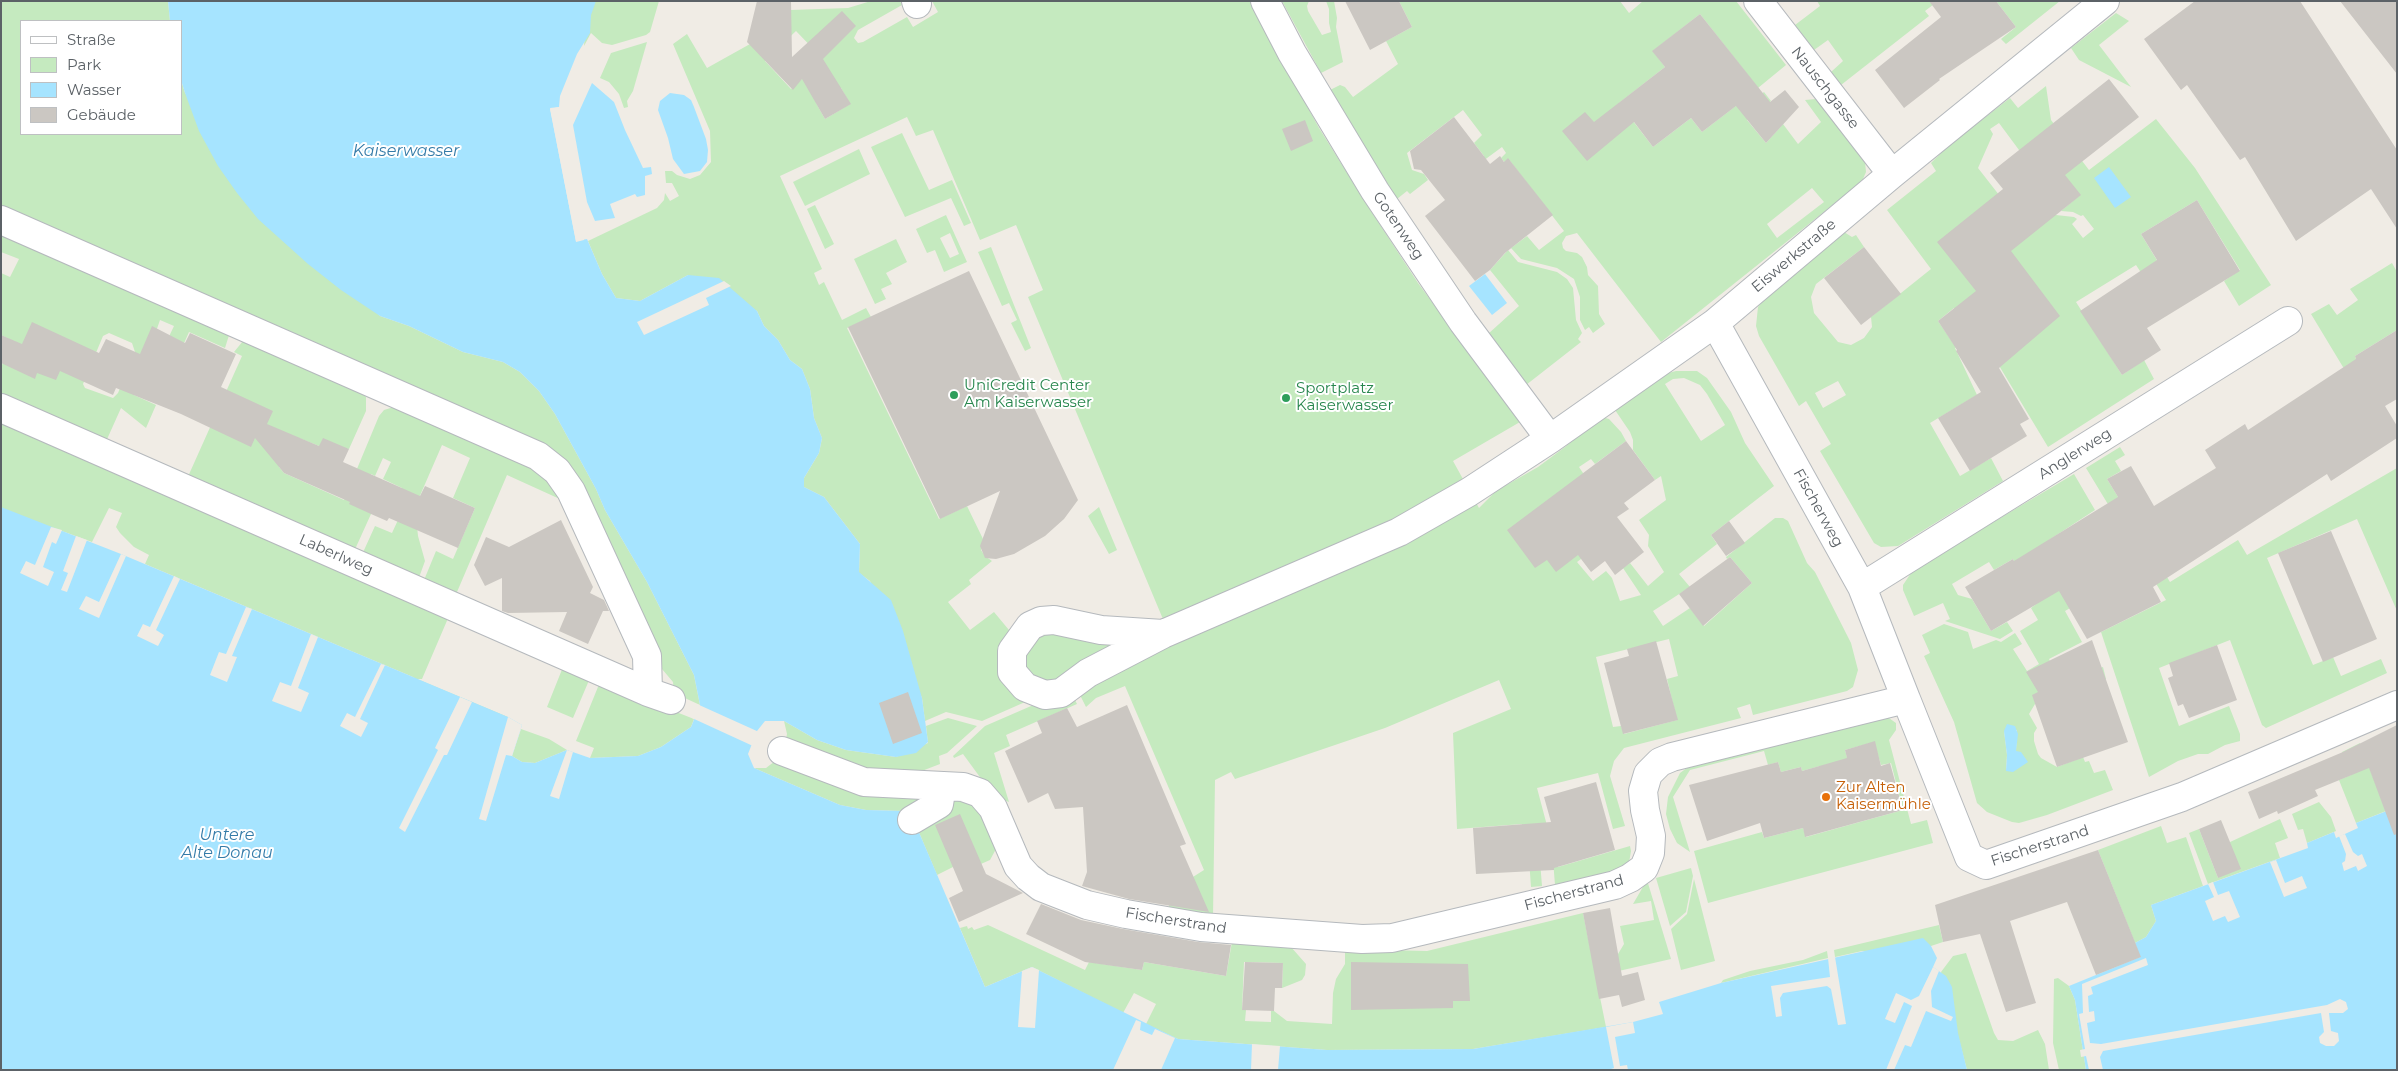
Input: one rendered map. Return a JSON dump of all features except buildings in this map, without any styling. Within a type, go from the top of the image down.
[{"type":"street","name":"Gotenweg","points":[[1265,1],[1292,53],[1375,191],[1463,322],[1550,439]]},
{"type":"street","name":"Nauschgasse","points":[[1758,1],[1892,174]]},
{"type":"street","name":"Eiswerkstraße","points":[[1163,634],[1101,630],[1054,620],[1041,621],[1030,626],[1012,652],[1012,672],[1025,687],[1045,695],[1061,694],[1088,673],[1163,634],[1399,532],[1469,492],[1550,439],[1715,323],[1892,174],[2105,1]]},
{"type":"street","name":"Laberlweg","points":[[1,220],[519,448],[544,461],[557,471],[571,491],[647,656],[659,696],[1,408]]},
{"type":"street","name":"Anglerweg","points":[[1862,587],[2288,321]]},
{"type":"street","name":"Fischerweg","points":[[1715,323],[1862,587],[1906,699]]},
{"type":"street","name":"Fischerstrand","points":[[782,751],[864,782],[963,787],[980,793],[993,808],[1018,866],[1041,887],[1071,899],[1126,914],[1201,927],[1362,939],[1392,938],[1614,885],[1630,878],[1644,868],[1650,853],[1651,836],[1643,791],[1648,774],[1660,762],[1672,757],[1906,699],[1969,857],[1986,865],[2182,797],[2397,705]]},
{"type":"street","points":[[912,820],[939,804],[942,786]]},
{"type":"green space","points":[[1,1],[168,1],[170,20],[20,20],[20,135],[182,135],[182,83],[185,93],[380,316],[409,326],[463,352],[503,362],[520,372],[539,391],[555,414],[596,489],[605,510],[647,582],[694,675],[700,705],[674,693],[673,682],[662,669],[582,487],[1,210]]},
{"type":"green space","points":[[588,1],[659,1],[650,32],[646,35],[612,45],[602,43],[591,33],[584,46]]},
{"type":"green space","points":[[871,1],[900,1],[902,5],[858,30],[854,38],[858,43],[907,17],[913,27],[938,12],[932,1],[1250,1],[1319,128],[1371,211],[1418,283],[1520,422],[1453,461],[1479,508],[1496,491],[1538,467],[1597,420],[1602,417],[1609,419],[1621,432],[1626,441],[1595,464],[1591,459],[1579,467],[1583,473],[1581,559],[1577,562],[1593,581],[1606,571],[1612,578],[1620,601],[1641,595],[1623,568],[1630,563],[1648,586],[1664,572],[1648,546],[1649,535],[1639,520],[1666,500],[1661,476],[1655,480],[1633,450],[1633,440],[1630,432],[1615,410],[1665,374],[1676,371],[1697,371],[1707,378],[1731,412],[1745,443],[1774,486],[1711,535],[1717,544],[1679,574],[1690,587],[1653,611],[1663,626],[1690,608],[1704,626],[1752,583],[1730,557],[1727,559],[1726,557],[1775,518],[1783,518],[1788,521],[1807,563],[1815,572],[1851,643],[1858,670],[1853,687],[1847,691],[1753,715],[1750,704],[1737,708],[1741,718],[1624,748],[1614,761],[1610,776],[1625,826],[1613,829],[1598,773],[1537,788],[1558,867],[1630,846],[1631,851],[1629,863],[1619,873],[1555,885],[1553,860],[1540,861],[1542,886],[1531,887],[1527,831],[1522,831],[1522,824],[1457,829],[1453,733],[1511,709],[1499,680],[1385,728],[1235,779],[1231,772],[1215,780],[1213,917],[1169,910],[1169,892],[1204,870],[1125,686],[1096,698],[1086,707],[1079,693],[1173,643],[1028,297],[1043,290],[1016,225],[980,240],[933,130],[916,136],[907,117],[780,176],[822,269],[814,273],[819,285],[824,282],[842,320],[866,308],[871,317],[847,328],[939,519],[967,506],[983,539],[981,550],[992,561],[969,580],[971,584],[948,602],[970,630],[994,612],[1009,630],[1004,645],[1032,699],[982,721],[946,712],[925,721],[922,698],[870,581],[859,573],[860,544],[824,497],[804,487],[804,478],[819,453],[822,438],[814,418],[810,389],[802,369],[790,360],[778,340],[764,326],[757,311],[688,275],[640,301],[616,298],[602,274],[588,241],[657,208],[664,200],[665,193],[670,201],[679,196],[672,183],[666,183],[665,171],[672,171],[677,175],[690,179],[700,175],[711,162],[710,131],[673,44],[687,34],[707,68],[759,39],[791,10],[848,8]],"holes":[[[796,31],[823,59],[791,89],[765,61]],[[841,88],[850,104],[825,119],[816,103]],[[1684,378],[1700,385],[1725,425],[1701,441],[1665,384],[1673,379]],[[1669,639],[1678,676],[1667,679],[1677,720],[1624,734],[1621,726],[1613,727],[1596,657]]]},
{"type":"green space","points":[[1282,1],[1309,1],[1308,11],[1322,35],[1331,32],[1329,9],[1326,1],[1334,1],[1337,18],[1336,27],[1343,62],[1321,73]]},
{"type":"green space","points":[[1399,1],[1620,1],[1629,13],[1643,1],[1736,1],[1786,65],[1758,88],[1700,14],[1653,51],[1665,67],[1619,103],[1653,147],[1691,118],[1702,132],[1750,95],[1754,100],[1764,92],[1771,101],[1747,120],[1766,143],[1783,124],[1798,144],[1821,122],[1805,100],[1816,99],[1865,162],[1866,172],[1863,179],[1854,188],[1661,342],[1577,233],[1566,236],[1562,243],[1563,248],[1582,257],[1587,267],[1588,275],[1598,286],[1599,314],[1605,324],[1593,333],[1589,327],[1585,330],[1580,320],[1580,297],[1574,279],[1557,268],[1521,259],[1511,248],[1527,236],[1539,250],[1564,231],[1510,161],[1506,164],[1501,158],[1506,153],[1502,147],[1483,161],[1481,159],[1484,156],[1474,143],[1482,135],[1463,110],[1407,153],[1412,170],[1424,174],[1428,180],[1410,194],[1407,191],[1397,199],[1330,90],[1340,85],[1345,87],[1353,97],[1398,64],[1386,41],[1412,27]],"holes":[[[1812,188],[1824,202],[1777,238],[1767,224]]]},
{"type":"green space","points":[[1817,1],[1938,1],[1925,11],[1929,16],[1841,85],[1831,72],[1843,61],[1828,40],[1814,50],[1795,25],[1820,6]]},
{"type":"green space","points":[[1996,1],[2060,1],[2006,44],[2001,39],[2016,27]]},
{"type":"green space","points":[[2116,13],[2129,21],[2099,45],[2131,87],[2079,60],[2071,48]]},
{"type":"green space","points":[[647,42],[633,91],[627,101],[628,107],[624,108],[619,94],[609,82],[600,78],[611,53]]},
{"type":"green space","points":[[2046,86],[2051,120],[2089,170],[2156,119],[2195,168],[2271,285],[2239,306],[2224,281],[2240,270],[2197,200],[2141,234],[2184,305],[2158,298],[2136,265],[2076,302],[2122,375],[2144,360],[2154,379],[2048,447],[1980,334],[1955,348],[1977,395],[1930,423],[1960,476],[1991,458],[2003,481],[1898,546],[1881,547],[1874,543],[1820,451],[1831,444],[1806,401],[1799,406],[1759,336],[1756,326],[1758,307],[1764,299],[1844,232],[1852,237],[1856,235],[1864,247],[1816,284],[1811,297],[1814,313],[1838,342],[1851,345],[1864,338],[1872,327],[1871,317],[1931,269],[1887,210],[1936,171],[1931,163],[1947,147],[2010,98],[2018,108]],"holes":[[[1999,123],[2019,150],[2080,195],[2061,211],[2083,215],[2094,229],[2083,238],[2072,224],[2077,219],[2074,217],[2056,215],[2003,200],[1978,168],[1993,134],[1990,129]],[[1954,308],[1953,343],[1938,321]],[[1838,381],[1846,395],[1823,408],[1815,393]]]},
{"type":"green space","points":[[902,133],[929,190],[952,180],[971,223],[964,226],[951,198],[905,217],[871,147]]},
{"type":"green space","points":[[859,149],[870,174],[805,206],[793,182]]},
{"type":"green space","points":[[815,205],[834,244],[825,249],[807,209]]},
{"type":"green space","points":[[946,215],[967,262],[944,272],[935,250],[927,253],[916,229]],"holes":[[[950,233],[959,254],[950,258],[940,238]]]},
{"type":"green space","points":[[1,234],[230,332],[225,348],[189,332],[169,377],[164,347],[174,326],[160,320],[134,395],[156,405],[146,428],[121,408],[104,446],[1,399],[1,367],[13,341],[1,335],[1,273],[10,277],[19,259],[1,252]],"holes":[[[109,333],[132,343],[135,352],[118,393],[113,398],[85,388],[83,384],[103,336]]]},
{"type":"green space","points":[[896,239],[907,262],[886,273],[892,284],[881,289],[886,299],[875,304],[854,259]]},
{"type":"green space","points":[[991,247],[1031,348],[1025,351],[1011,323],[1017,320],[1009,303],[1002,306],[978,252]]},
{"type":"green space","points":[[1508,250],[1518,262],[1557,272],[1567,279],[1573,288],[1576,320],[1582,333],[1578,339],[1581,342],[1526,385],[1488,334],[1519,306],[1490,270]]},
{"type":"green space","points":[[2392,263],[2397,272],[2397,330],[2355,356],[2359,368],[2346,372],[2311,314],[2329,304],[2337,315],[2358,300],[2350,289]]},
{"type":"green space","points":[[243,341],[360,390],[366,397],[366,411],[349,449],[319,446],[299,438],[293,451],[279,461],[279,467],[284,473],[344,500],[379,416],[384,410],[397,406],[536,466],[562,500],[507,475],[454,599],[422,585],[436,551],[453,559],[475,508],[453,498],[470,458],[442,445],[415,507],[418,536],[425,561],[417,583],[360,559],[375,526],[392,533],[404,507],[395,504],[402,488],[383,479],[391,462],[383,458],[375,476],[371,474],[369,477],[371,514],[352,556],[186,481],[242,356],[234,352]]},
{"type":"green space","points":[[1,418],[449,616],[422,679],[417,679],[508,717],[497,751],[413,677],[145,564],[149,555],[134,547],[116,527],[122,513],[109,508],[92,542],[51,527],[1,584]]},
{"type":"green space","points":[[2120,447],[2125,455],[2115,461],[2121,471],[2107,479],[2170,582],[2238,540],[2247,555],[2397,468],[2397,611],[2357,519],[2267,558],[2313,665],[2333,657],[2341,676],[2381,659],[2387,673],[2266,728],[2262,725],[2230,640],[2159,668],[2179,726],[2229,706],[2240,734],[2240,741],[2225,745],[2208,754],[2198,754],[2178,761],[2149,777],[2101,632],[2166,600],[2086,468]]},
{"type":"green space","points":[[2074,474],[2095,510],[2049,540],[2127,575],[2065,611],[2082,642],[2049,659],[2059,681],[2103,667],[2106,679],[2035,704],[2029,714],[2037,728],[2034,733],[2034,741],[2041,758],[2057,767],[2083,757],[2085,762],[2089,761],[2094,773],[2105,770],[2113,790],[2047,815],[2019,823],[1987,812],[1977,803],[1954,722],[1924,656],[1930,653],[1922,635],[1944,624],[1968,632],[1973,649],[1996,640],[2001,642],[2015,633],[2022,644],[2013,649],[2027,671],[2039,664],[2020,631],[2038,620],[2031,608],[2039,602],[2013,559],[1994,570],[1989,562],[1952,584],[1958,595],[1972,599],[1991,631],[2007,622],[2013,631],[2000,639],[1945,621],[1950,619],[1943,603],[1914,616],[1903,590],[1903,585],[1913,570]],"holes":[[[2017,730],[2016,751],[2006,771],[2007,755],[2004,731]]]},
{"type":"green space","points":[[1099,507],[1117,550],[1109,554],[1088,516]]},
{"type":"green space","points":[[1047,632],[1130,643],[1057,680],[1049,682],[1035,677],[1026,668],[1024,662],[1028,642]]},
{"type":"green space","points":[[563,667],[590,678],[573,718],[547,707]]},
{"type":"green space","points":[[600,682],[694,719],[691,727],[661,747],[638,756],[590,758],[594,748],[576,741]]},
{"type":"green space","points":[[1073,696],[1077,704],[1006,735],[1010,746],[994,753],[1009,802],[1001,799],[985,784],[963,754],[954,758],[953,756],[985,726],[1038,703]]},
{"type":"green space","points":[[1886,716],[1896,723],[1896,730],[1889,740],[1911,824],[1927,820],[1933,843],[1708,903],[1694,851],[1762,832],[1764,838],[1803,828],[1806,837],[1903,810],[1891,763],[1881,765],[1874,742],[1845,750],[1851,772],[1824,780],[1820,766],[1802,771],[1801,767],[1781,772],[1778,762],[1768,765],[1764,751],[1690,770],[1673,797],[1690,852],[1677,843],[1670,829],[1666,814],[1668,797],[1680,773],[1691,765]]},
{"type":"green space","points":[[948,718],[977,726],[947,753],[939,756],[940,764],[914,774],[880,773],[785,744],[787,734],[784,721],[817,740],[846,750],[896,757],[928,743],[926,726]]},
{"type":"green space","points":[[521,729],[549,739],[567,750],[535,763],[522,762],[512,756]]},
{"type":"green space","points":[[2360,743],[2386,811],[2356,823],[2339,780],[2351,775],[2342,752]]},
{"type":"green space","points":[[779,758],[933,793],[905,811],[866,810],[840,805],[754,768],[766,768]]},
{"type":"green space","points":[[957,797],[980,805],[996,849],[990,860],[974,867],[955,866],[937,875],[918,830]]},
{"type":"green space","points":[[2319,802],[2331,817],[2336,831],[2307,843],[2303,829],[2298,830],[2292,814]]},
{"type":"green space","points":[[2280,819],[2288,838],[2275,843],[2280,858],[2208,884],[2189,833],[2199,829],[2218,878],[2230,842]]},
{"type":"green space","points":[[2161,826],[2167,843],[2186,837],[2203,886],[2151,905],[2156,921],[2146,937],[2135,943],[2098,850]]},
{"type":"green space","points":[[1691,868],[1693,876],[1686,912],[1670,926],[1656,878]]},
{"type":"green space","points":[[1694,879],[1715,961],[1681,970],[1671,929],[1687,914]]},
{"type":"green space","points":[[1647,880],[1671,959],[1610,973],[1609,969],[1624,944],[1620,926],[1654,920],[1651,901],[1633,904]]},
{"type":"green space","points":[[1583,913],[1606,1027],[1473,1049],[1327,1050],[1178,1039],[1146,1024],[1156,1004],[1134,993],[1123,1013],[1032,967],[985,987],[960,928],[967,926],[968,929],[972,927],[974,930],[988,925],[1085,970],[1089,962],[1142,970],[1144,962],[1226,976],[1232,942],[1291,947],[1306,964],[1305,975],[1302,980],[1282,988],[1283,963],[1244,962],[1242,1010],[1246,1010],[1245,1021],[1271,1022],[1271,1011],[1274,1011],[1287,1021],[1332,1024],[1333,993],[1336,979],[1345,964],[1345,949],[1427,951]]},
{"type":"green space","points":[[1939,925],[1943,942],[1931,946],[1926,952],[1862,951],[1835,957],[1834,950]]},
{"type":"green space","points":[[1827,951],[1828,958],[1721,983],[1723,980],[1750,971],[1803,960]]},
{"type":"green space","points":[[1966,953],[1998,1040],[2013,1041],[2038,1030],[2045,1044],[2049,1070],[1967,1070],[1941,972],[1953,956]]},
{"type":"green space","points":[[2058,978],[2069,986],[2075,1000],[2086,1070],[2059,1070],[2053,1043],[2054,979]]},
{"type":"water","name":"Untere Alte Donau","points":[[168,1],[596,1],[591,15],[590,33],[577,54],[560,96],[559,107],[550,109],[576,241],[587,239],[602,274],[616,298],[640,301],[688,275],[719,278],[757,311],[764,326],[778,340],[790,360],[802,369],[810,389],[814,418],[822,438],[819,453],[804,478],[804,487],[824,497],[860,544],[859,572],[891,600],[903,631],[922,698],[928,742],[916,753],[896,757],[846,750],[817,740],[784,721],[765,721],[757,731],[748,754],[754,768],[840,805],[866,810],[905,811],[918,830],[985,987],[1032,967],[1178,1039],[1327,1050],[1473,1049],[1633,1022],[1663,1014],[1659,1002],[1721,983],[1923,938],[1931,946],[1937,958],[1933,967],[1946,976],[1952,987],[1958,1033],[1967,1070],[1,1070],[1,507],[121,554],[508,717],[522,725],[512,756],[522,762],[535,763],[567,750],[590,758],[638,756],[661,747],[691,727],[700,705],[694,675],[647,582],[605,510],[596,489],[555,414],[539,391],[520,372],[503,362],[463,352],[409,326],[380,316],[341,290],[308,264],[258,219],[218,166],[199,131],[182,83],[182,20],[170,20]]},
{"type":"water","points":[[592,83],[614,102],[643,168],[651,167],[652,174],[645,176],[645,195],[637,197],[635,194],[610,204],[615,218],[595,221],[587,202],[573,125]]},
{"type":"water","points":[[670,93],[684,95],[691,100],[694,107],[706,139],[708,150],[707,162],[700,171],[684,174],[673,159],[658,110],[660,101]]},
{"type":"water","points":[[2109,167],[2131,197],[2115,208],[2094,178]]},
{"type":"water","points":[[1485,274],[1507,303],[1492,315],[1469,286]]},
{"type":"water","points":[[2007,724],[2015,726],[2018,734],[2016,751],[2021,752],[2028,762],[2013,772],[2006,771],[2007,755],[2004,731]]},
{"type":"water","points":[[2397,807],[2397,1070],[2086,1070],[2075,1000],[2069,986],[2140,957],[2135,943],[2146,937],[2156,921],[2151,905],[2308,848],[2307,843],[2334,832],[2336,838],[2358,828],[2356,823]]},
{"type":"pier","points":[[559,107],[560,109],[553,110],[578,239],[584,238],[584,240],[576,242],[550,108]]},
{"type":"pier","points":[[724,281],[731,286],[706,298],[709,305],[644,335],[637,322]]},
{"type":"pier","points":[[51,527],[62,530],[56,544],[52,542],[43,567],[54,572],[48,586],[20,573],[26,561],[35,565]]},
{"type":"pier","points":[[76,536],[87,540],[67,592],[61,590],[68,573],[63,571]]},
{"type":"pier","points":[[121,554],[126,556],[99,618],[79,609],[86,596],[99,602]]},
{"type":"pier","points":[[174,576],[180,579],[156,630],[164,635],[158,646],[137,636],[143,624],[150,627]]},
{"type":"pier","points":[[246,607],[252,609],[232,656],[237,657],[227,682],[210,675],[219,652],[226,654]]},
{"type":"pier","points":[[311,634],[318,637],[298,688],[309,693],[301,712],[272,701],[280,682],[291,686]]},
{"type":"pier","points":[[381,664],[385,665],[360,719],[368,723],[361,737],[340,726],[347,713],[355,717]]},
{"type":"pier","points":[[460,697],[472,702],[447,755],[444,755],[405,832],[399,828],[438,750],[435,748]]},
{"type":"pier","points":[[697,704],[759,732],[753,746],[692,718]]},
{"type":"pier","points":[[508,717],[522,725],[512,756],[506,755],[486,821],[479,819]]},
{"type":"pier","points":[[567,750],[573,752],[559,799],[550,796]]},
{"type":"pier","points":[[2345,834],[2353,852],[2358,856],[2362,854],[2367,866],[2358,871],[2356,866],[2344,871],[2342,863],[2345,861],[2346,854],[2339,836]]},
{"type":"pier","points":[[2276,860],[2285,883],[2302,876],[2307,888],[2284,897],[2270,862]]},
{"type":"pier","points":[[2213,882],[2218,895],[2229,891],[2240,917],[2228,922],[2225,916],[2213,921],[2205,901],[2214,897],[2208,884]]},
{"type":"pier","points":[[1835,957],[1846,1024],[1838,1025],[1831,989],[1827,986],[1783,993],[1780,998],[1782,1016],[1776,1017],[1771,986],[1830,977],[1828,958]]},
{"type":"pier","points":[[2146,958],[2148,965],[2091,987],[2093,994],[2088,996],[2089,1012],[2094,1011],[2095,1021],[2087,1023],[2090,1043],[2101,1044],[2327,1005],[2340,999],[2346,1002],[2348,1009],[2343,1013],[2329,1013],[2331,1031],[2338,1033],[2339,1041],[2334,1046],[2326,1046],[2320,1043],[2319,1037],[2324,1032],[2321,1013],[2103,1051],[2100,1057],[2103,1070],[2089,1070],[2086,1056],[2081,1057],[2080,1050],[2085,1049],[2079,1014],[2083,1013],[2082,984]]},
{"type":"pier","points":[[1032,967],[1039,970],[1035,1028],[1018,1027],[1022,971]]},
{"type":"pier","points":[[1933,967],[1939,971],[1931,991],[1932,1007],[1953,1017],[1951,1021],[1926,1011],[1911,1047],[1905,1045],[1894,1070],[1886,1070],[1912,1006],[1904,1002],[1895,1023],[1885,1019],[1896,993],[1911,1000],[1919,996]]},
{"type":"pier","points":[[1136,1020],[1141,1022],[1140,1030],[1152,1035],[1155,1029],[1175,1038],[1161,1070],[1113,1070]]},
{"type":"pier","points":[[1633,1022],[1635,1033],[1615,1037],[1620,1066],[1627,1065],[1628,1070],[1608,1070],[1614,1068],[1606,1027]]},
{"type":"pier","points":[[1252,1044],[1280,1046],[1278,1070],[1251,1070]]},
{"type":"place","name":"UniCredit Center Am Kaiserwasser","points":[[954,395]]},
{"type":"place","name":"Sportplatz Kaiserwasser","points":[[1286,398]]},
{"type":"place","name":"Zur Alten Kaisermühle","points":[[1826,797]]},
{"type":"water label","name":"Kaiserwasser","points":[[406,151]]}]
